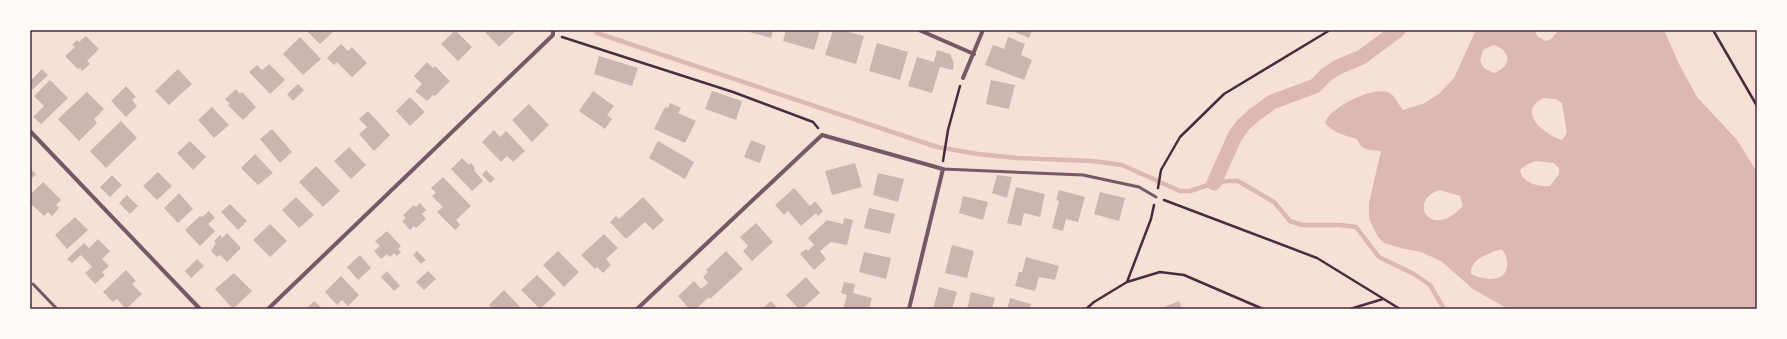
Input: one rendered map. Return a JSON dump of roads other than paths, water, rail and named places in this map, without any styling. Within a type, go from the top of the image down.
[{"type":"street","points":[[919,30],[974,54]]},
{"type":"street","points":[[963,78],[983,30]]},
{"type":"street","points":[[268,309],[553,32]]},
{"type":"street","points":[[30,131],[200,309]]},
{"type":"street","points":[[637,309],[822,135],[943,169],[908,309]]},
{"type":"lane","points":[[943,169],[1083,175],[1139,187],[1156,197]]},
{"type":"lane","points":[[33,284],[57,309]]},
{"type":"waterway","points":[[1214,183],[1235,136],[1243,125],[1254,115],[1272,102],[1315,86],[1327,74],[1338,67],[1362,57],[1398,30]]},
{"type":"waterway","points":[[597,33],[937,147],[978,154],[1017,158],[1092,161],[1122,165],[1180,191],[1190,191],[1214,183],[1238,181],[1274,202],[1290,221],[1302,225],[1340,225],[1356,227],[1379,257],[1414,274],[1430,285],[1444,309]]}]
